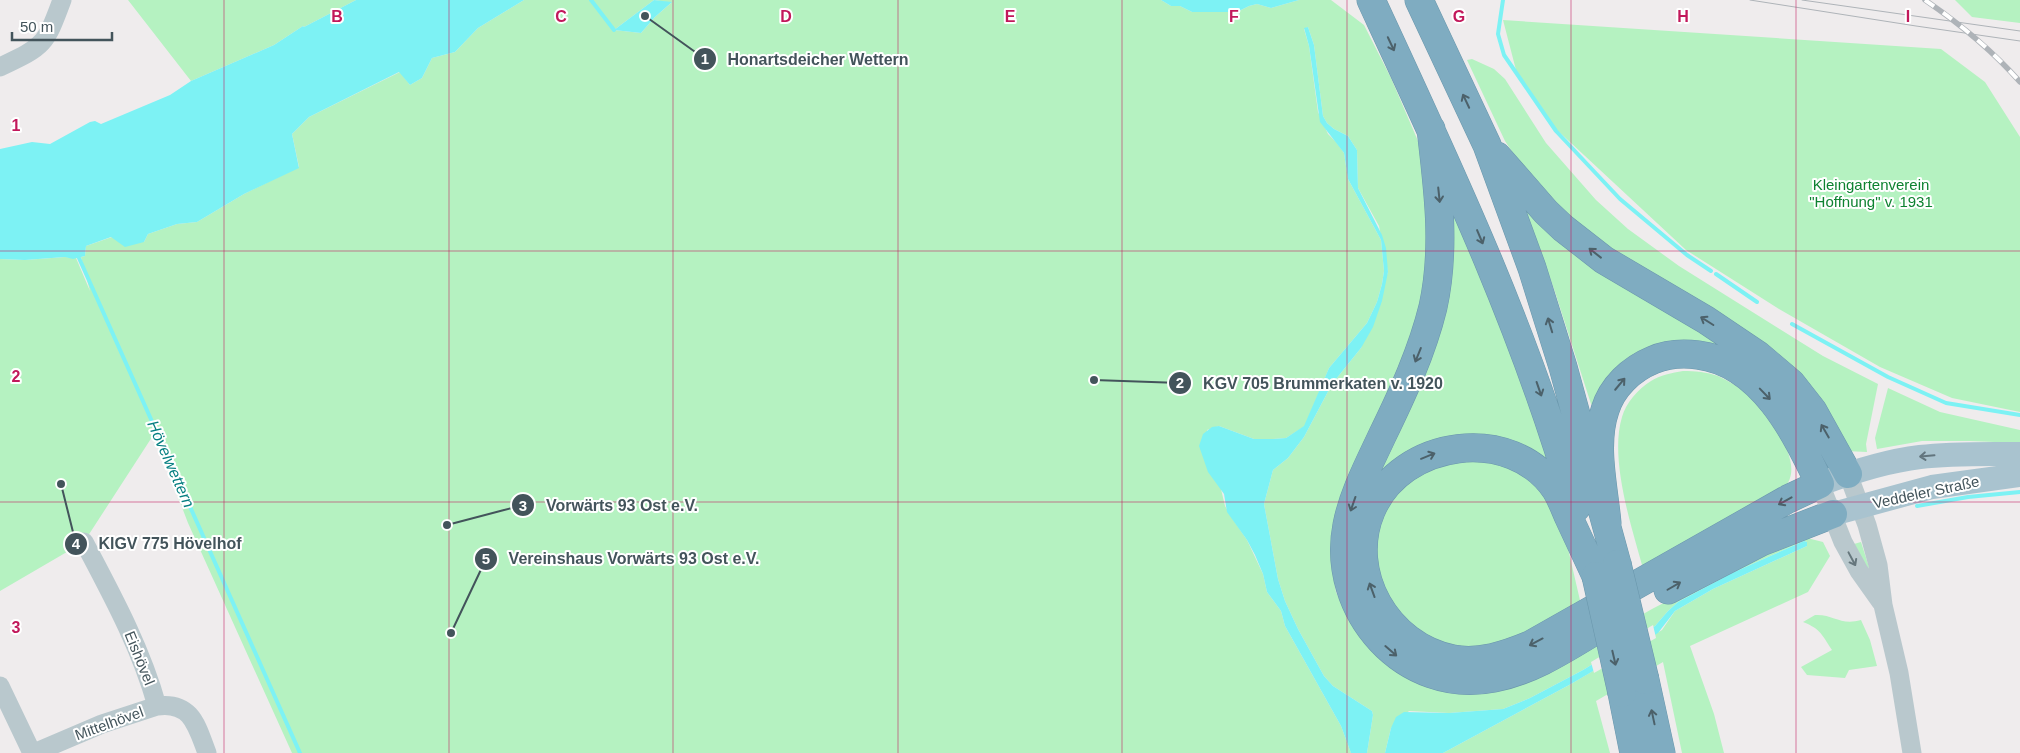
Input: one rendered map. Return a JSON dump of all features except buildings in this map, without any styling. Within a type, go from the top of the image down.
[{"type":"highway","points":[[1371,0],[1483,244],[1536,381],[1562,460],[1606,570],[1634,686],[1661,753]]},
{"type":"highway","points":[[1419,0],[1487,145],[1544,303],[1607,523]]},
{"type":"highway","points":[[1431,129],[1440,205],[1440,267],[1433,305],[1425,339],[1353,503],[1344,543],[1345,567],[1350,592],[1359,612],[1384,645],[1398,656],[1432,674],[1474,680],[1510,674],[1541,662],[1690,577],[1752,546],[1800,525],[1833,514]]},
{"type":"highway","points":[[1487,145],[1546,212],[1570,234],[1604,260],[1706,320],[1758,355],[1791,383],[1813,411],[1848,474]]},
{"type":"highway","points":[[1668,355],[1705,356],[1727,363],[1742,372],[1780,410],[1792,429],[1820,484],[1788,499],[1530,646],[1510,653],[1474,660],[1455,659],[1424,649],[1410,641],[1385,618],[1376,600],[1365,564],[1364,544],[1366,528],[1372,510],[1380,495],[1404,469],[1440,452],[1462,447],[1485,448],[1526,462],[1542,475],[1556,490],[1606,570],[1607,523],[1600,455],[1601,424],[1604,410],[1617,387],[1633,370],[1668,355]]},
{"type":"highway","points":[[1634,686],[1634,753]]},
{"type":"main road","name":"Veddeler Straße","points":[[1820,484],[1848,474],[1919,457],[1946,454],[2020,454]]},
{"type":"main road","name":"Veddeler Straße","points":[[1833,514],[1932,488],[2020,475]]},
{"type":"street","points":[[0,67],[40,46],[49,34],[62,0]]},
{"type":"street","points":[[1848,474],[1861,506],[1878,565],[1883,605],[1899,673],[1912,753]]},
{"type":"street","points":[[1820,484],[1843,542],[1859,570],[1883,605]]},
{"type":"street","name":"Eishövel","points":[[84,542],[122,613],[153,690],[157,706],[172,706],[185,711],[195,723],[207,753]]},
{"type":"street","points":[[0,686],[33,753]]},
{"type":"street","name":"Mittelhövel","points":[[33,753],[102,724],[157,706]]},
{"type":"green space","points":[[128,0],[356,0],[303,26],[274,45],[191,81]]},
{"type":"green space","points":[[524,0],[654,0],[614,30],[641,33],[671,3],[655,0],[1161,0],[1171,6],[1180,6],[1192,12],[1237,12],[1257,4],[1271,8],[1299,0],[1331,0],[1364,25],[1391,78],[1421,148],[1432,238],[1414,336],[1339,504],[1331,535],[1331,563],[1336,592],[1360,636],[1375,654],[1392,669],[1409,678],[1580,650],[1652,609],[1731,568],[1807,538],[1823,542],[1830,556],[1808,592],[1690,646],[1714,714],[1724,753],[1682,753],[1663,662],[1596,701],[1610,753],[1443,753],[1571,684],[1662,630],[1675,611],[1713,589],[1807,546],[1807,542],[1804,541],[1732,573],[1678,602],[1655,626],[1583,670],[1530,698],[1503,709],[1449,713],[1409,711],[1391,728],[1385,753],[1367,753],[1372,711],[1333,686],[1324,676],[1298,629],[1285,601],[1278,579],[1264,504],[1273,470],[1288,458],[1304,437],[1332,384],[1361,348],[1388,272],[1379,226],[1358,188],[1357,150],[1348,136],[1334,129],[1323,116],[1314,45],[1308,27],[1304,29],[1309,46],[1318,112],[1328,134],[1344,153],[1348,179],[1381,240],[1384,271],[1382,284],[1377,302],[1367,323],[1329,368],[1305,426],[1286,438],[1273,439],[1254,439],[1219,426],[1207,430],[1225,506],[1247,540],[1263,574],[1267,592],[1281,611],[1285,626],[1341,726],[1351,753],[292,753],[188,523],[154,434],[84,542],[0,591],[0,259],[76,258],[90,291],[81,257],[85,256],[86,246],[112,237],[144,242],[148,234],[177,224],[197,222],[244,194],[299,167],[292,134],[309,117],[400,72],[410,85],[422,78],[432,58],[455,52],[478,28]]},
{"type":"green space","points":[[1955,0],[2020,0],[2020,23],[1972,17]]},
{"type":"green space","name":"Kleingartenverein \"Hoffnung\" v. 1931","points":[[1503,20],[1941,49],[1985,82],[2020,137],[2020,412],[1952,398],[1880,367],[1779,309],[1686,250],[1556,129],[1516,70]]},
{"type":"green space","points":[[1472,59],[1494,69],[1505,79],[1546,143],[1596,200],[1628,229],[1679,266],[1823,356],[1878,384],[1866,444],[1867,452],[1845,451],[1836,439],[1594,242],[1522,167],[1505,141],[1467,60]]},
{"type":"green space","points":[[1520,194],[1726,349],[1705,344],[1594,407],[1591,404],[1555,292]]},
{"type":"green space","points":[[1453,204],[1553,465],[1487,438],[1372,489]]},
{"type":"green space","points":[[1683,371],[1701,372],[1718,376],[1742,390],[1759,406],[1784,442],[1791,467],[1790,478],[1782,491],[1644,572],[1628,515],[1620,473],[1618,453],[1622,417],[1637,392],[1646,384],[1670,373]]},
{"type":"green space","points":[[1888,388],[1940,412],[2020,430],[2020,443],[1922,441],[1877,449],[1875,438]]},
{"type":"green space","points":[[1484,456],[1537,481],[1560,514],[1582,609],[1527,639],[1474,652],[1414,635],[1377,581],[1374,529],[1408,475]]},
{"type":"green space","points":[[1861,542],[1869,567],[1868,569],[1854,544]]},
{"type":"green space","points":[[1815,615],[1827,616],[1848,622],[1861,620],[1870,640],[1877,666],[1849,670],[1845,678],[1807,675],[1801,667],[1832,650],[1817,630],[1803,622]]},
{"type":"water","points":[[356,0],[524,0],[478,28],[455,52],[432,58],[422,78],[410,85],[399,72],[309,117],[292,134],[299,168],[244,194],[197,222],[177,224],[148,234],[144,242],[125,247],[111,237],[86,246],[85,256],[73,259],[65,257],[25,260],[0,259],[0,149],[32,142],[50,144],[90,122],[95,121],[101,124],[170,95],[191,81],[274,45],[303,26]]},
{"type":"water","points":[[654,0],[672,2],[641,33],[614,30]]},
{"type":"water","points":[[1161,0],[1299,0],[1271,8],[1257,4],[1237,12],[1192,12],[1180,6],[1171,6]]},
{"type":"water","points":[[1308,27],[1314,45],[1323,116],[1334,129],[1348,136],[1357,150],[1358,188],[1382,235],[1386,248],[1388,272],[1382,301],[1373,327],[1361,348],[1332,384],[1304,437],[1288,458],[1273,470],[1264,504],[1278,579],[1285,601],[1298,629],[1324,676],[1333,686],[1372,711],[1367,753],[1351,753],[1341,726],[1285,626],[1281,611],[1267,592],[1263,574],[1255,555],[1227,512],[1224,494],[1208,472],[1199,446],[1203,434],[1212,427],[1219,426],[1254,439],[1273,439],[1286,438],[1304,426],[1329,368],[1367,323],[1377,302],[1382,284],[1384,271],[1381,240],[1348,179],[1344,153],[1320,122],[1309,46],[1304,28]]},
{"type":"water","points":[[1804,541],[1807,542],[1807,546],[1713,589],[1675,611],[1658,633],[1571,684],[1443,753],[1385,753],[1391,728],[1396,717],[1404,712],[1449,713],[1503,709],[1530,698],[1583,670],[1655,626],[1678,602],[1732,573]]},
{"type":"pier","points":[[1653,625],[1656,638],[1594,673],[1591,662]]},
{"type":"waterway","points":[[591,0],[614,30]]},
{"type":"waterway","points":[[1503,0],[1498,34],[1504,55],[1556,131],[1620,199],[1687,255],[1711,271]]},
{"type":"waterway","name":"Hövelwettern","points":[[79,258],[300,753]]},
{"type":"waterway","points":[[1716,274],[1757,302]]},
{"type":"waterway","points":[[1792,324],[1888,377],[1946,403],[2020,415]]},
{"type":"waterway","points":[[1917,506],[1968,497],[2020,492]]},
{"type":"tram line","points":[[1750,0],[2020,41]]},
{"type":"tram line","points":[[1802,0],[2020,31]]},
{"type":"railway","points":[[1925,0],[1975,38],[2020,82]]},
{"type":"place","name":"Honartsdeicher Wettern","points":[[645,16]]},
{"type":"place","name":"KGV 705 Brummerkaten v. 1920","points":[[1094,380]]},
{"type":"place","name":"KlGV 775 Hövelhof","points":[[61,484]]},
{"type":"place","name":"Vorwärts 93 Ost e.V.","points":[[447,525]]},
{"type":"place","name":"Vereinshaus Vorwärts 93 Ost e.V.","points":[[451,633]]}]
